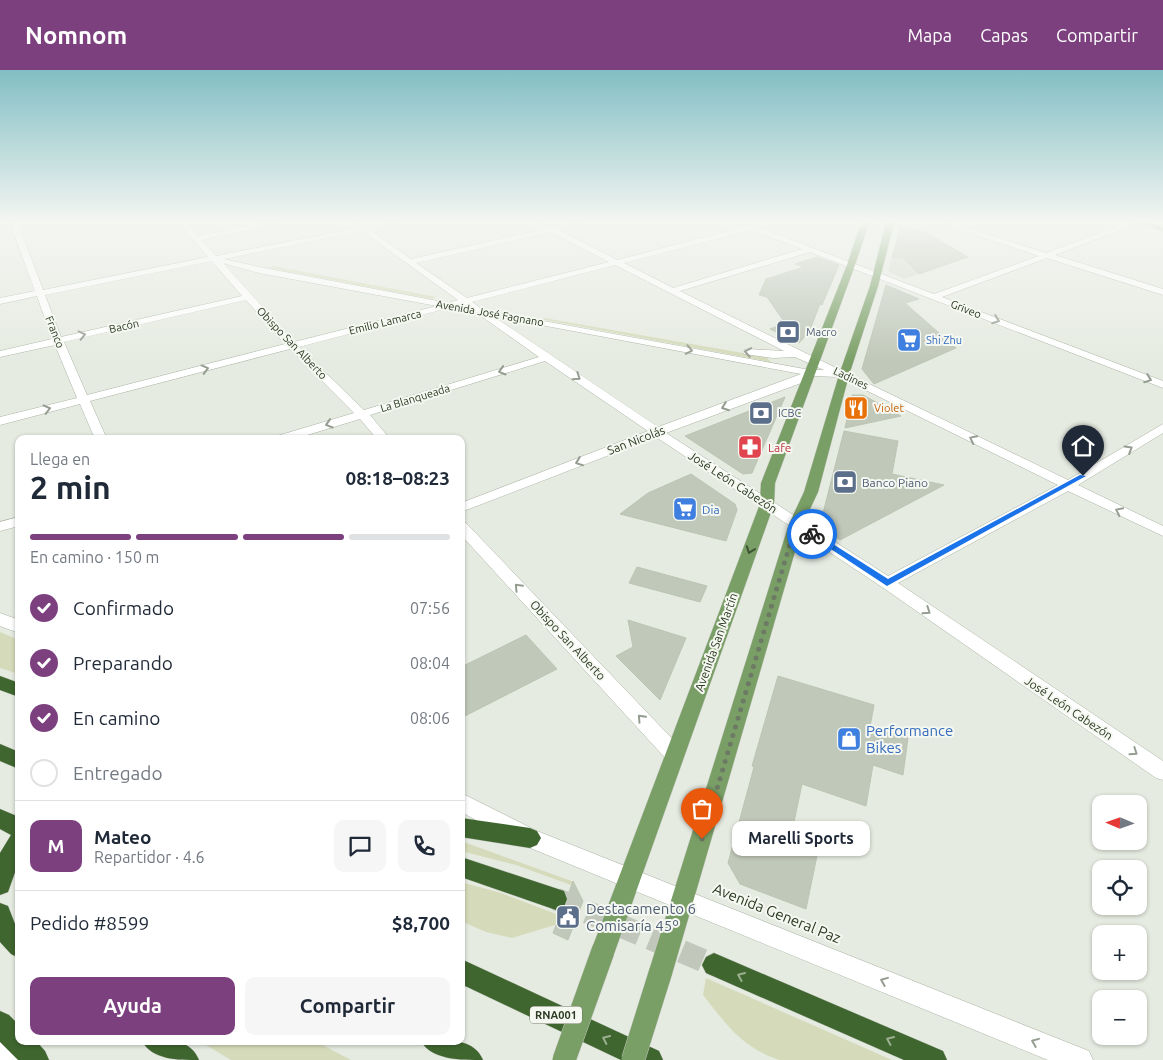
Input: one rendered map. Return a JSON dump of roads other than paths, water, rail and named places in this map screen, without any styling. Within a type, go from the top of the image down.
[{"type":"highway","points":[[0,683],[15,689]]},
{"type":"highway","points":[[0,752],[15,759]]},
{"type":"highway","points":[[0,818],[15,826]]},
{"type":"highway","points":[[465,828],[530,838]]},
{"type":"highway","points":[[0,884],[7,861],[15,848]]},
{"type":"highway","points":[[465,868],[556,899]]},
{"type":"highway","points":[[0,914],[6,931],[15,941]]},
{"type":"highway","points":[[714,964],[934,1060]]},
{"type":"highway","name":"RNA001","points":[[465,973],[650,1060]]},
{"type":"highway","points":[[0,1024],[15,1039]]},
{"type":"highway","points":[[21,1045],[36,1060]]},
{"type":"highway","points":[[162,1045],[186,1060]]},
{"type":"highway","points":[[442,1045],[470,1060]]},
{"type":"main road","name":"Avenida San Martín","points":[[564,1060],[674,754],[767,504],[768,483],[850,269]]},
{"type":"main road","points":[[633,1060],[796,524],[810,492],[878,269]]},
{"type":"street","name":"Franco","points":[[31,269],[58,341],[99,435]]},
{"type":"street","points":[[0,301],[163,269]]},
{"type":"street","name":"Obispo San Alberto","points":[[224,269],[292,346],[362,414],[380,435]]},
{"type":"street","name":"Avenida José Fagnano","points":[[257,269],[810,373],[844,375]]},
{"type":"street","name":"Avenida José Fagnano","points":[[312,269],[427,287],[466,301],[757,353],[797,354]]},
{"type":"street","name":"José León Cabezón","points":[[414,269],[427,287],[466,301],[657,432],[887,583],[1163,772]]},
{"type":"street","name":"Emilio Lamarca","points":[[0,421],[597,269]]},
{"type":"street","name":"Ladines","points":[[628,269],[797,354],[844,375],[1163,532]]},
{"type":"street","points":[[672,291],[745,269]]},
{"type":"street","name":"Griveo","points":[[860,269],[1163,385]]},
{"type":"street","points":[[934,297],[1010,269]]},
{"type":"street","points":[[1089,269],[1163,292]]},
{"type":"street","points":[[230,276],[240,271],[260,270]]},
{"type":"street","name":"Bacón","points":[[0,354],[249,297]]},
{"type":"street","name":"La Blanqueada","points":[[294,435],[548,357]]},
{"type":"street","name":"San Nicolás","points":[[465,506],[657,432],[800,380],[810,373]]},
{"type":"street","points":[[887,583],[1067,486],[1163,428]]},
{"type":"street","points":[[0,527],[15,522]]},
{"type":"street","name":"Obispo San Alberto","points":[[465,530],[674,754]]},
{"type":"street","points":[[0,620],[15,626]]},
{"type":"street","name":"Avenida General Paz","points":[[465,804],[530,838],[1080,1060]]},
{"type":"street","points":[[0,1048],[18,1060]]},
{"type":"tunnel","points":[[556,899],[714,965]]},
{"type":"place","name":"Macro","points":[[788,332]]},
{"type":"place","name":"Shi Zhu","points":[[909,340]]},
{"type":"place","name":"Violet","points":[[856,408]]},
{"type":"place","name":"ICBC","points":[[761,413]]},
{"type":"place","name":"Lafe","points":[[750,447]]},
{"type":"place","name":"Banco Piano","points":[[845,482]]},
{"type":"place","name":"Dia","points":[[685,509]]},
{"type":"place","name":"Performance Bikes","points":[[849,739]]},
{"type":"place","name":"Marelli Sports","points":[[702,839]]},
{"type":"place","name":"Destacamento 6 Comisaría 45º","points":[[568,917]]}]
